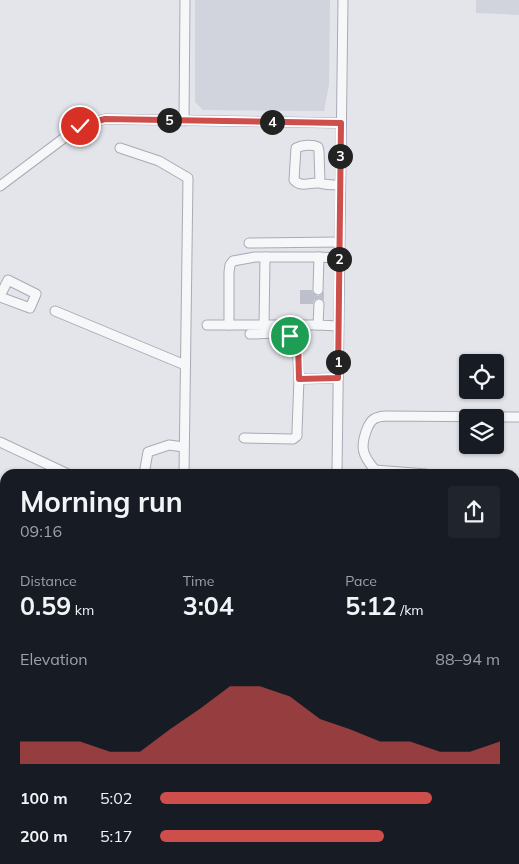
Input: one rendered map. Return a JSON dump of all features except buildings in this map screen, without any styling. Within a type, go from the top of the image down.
[{"type":"street","points":[[184,121],[185,0]]},
{"type":"street","points":[[336,469],[343,0]]},
{"type":"street","points":[[0,186],[80,126],[105,119],[341,123]]},
{"type":"street","points":[[320,183],[318,147],[314,145],[299,146],[296,148],[295,153],[294,180],[300,184],[340,185]]},
{"type":"street","points":[[120,148],[159,161],[188,178],[184,469]]},
{"type":"street","points":[[249,243],[339,242]]},
{"type":"street","points":[[230,325],[229,272],[231,263],[237,259],[265,257],[339,258]]},
{"type":"street","points":[[264,326],[265,257]]},
{"type":"street","points":[[318,290],[319,257]]},
{"type":"street","points":[[318,325],[319,304]]},
{"type":"street","points":[[55,310],[185,365]]},
{"type":"street","points":[[207,326],[338,326]]},
{"type":"street","points":[[244,438],[295,438],[297,431],[298,341],[280,335],[250,334]]},
{"type":"street","points":[[299,379],[338,378]]},
{"type":"street","points":[[374,469],[368,463],[362,450],[362,443],[370,421],[376,417],[519,417]]},
{"type":"street","points":[[0,442],[57,469]]},
{"type":"street","points":[[145,469],[148,452],[169,445],[184,447]]},
{"type":"shaded area","points":[[195,0],[330,0],[329,85],[324,111],[203,110],[195,102]]},
{"type":"shaded area","points":[[476,0],[519,0],[519,15],[476,13]]},
{"type":"route","points":[[80,126],[105,119],[341,123],[338,378],[299,379],[298,341],[290,336]]}]
